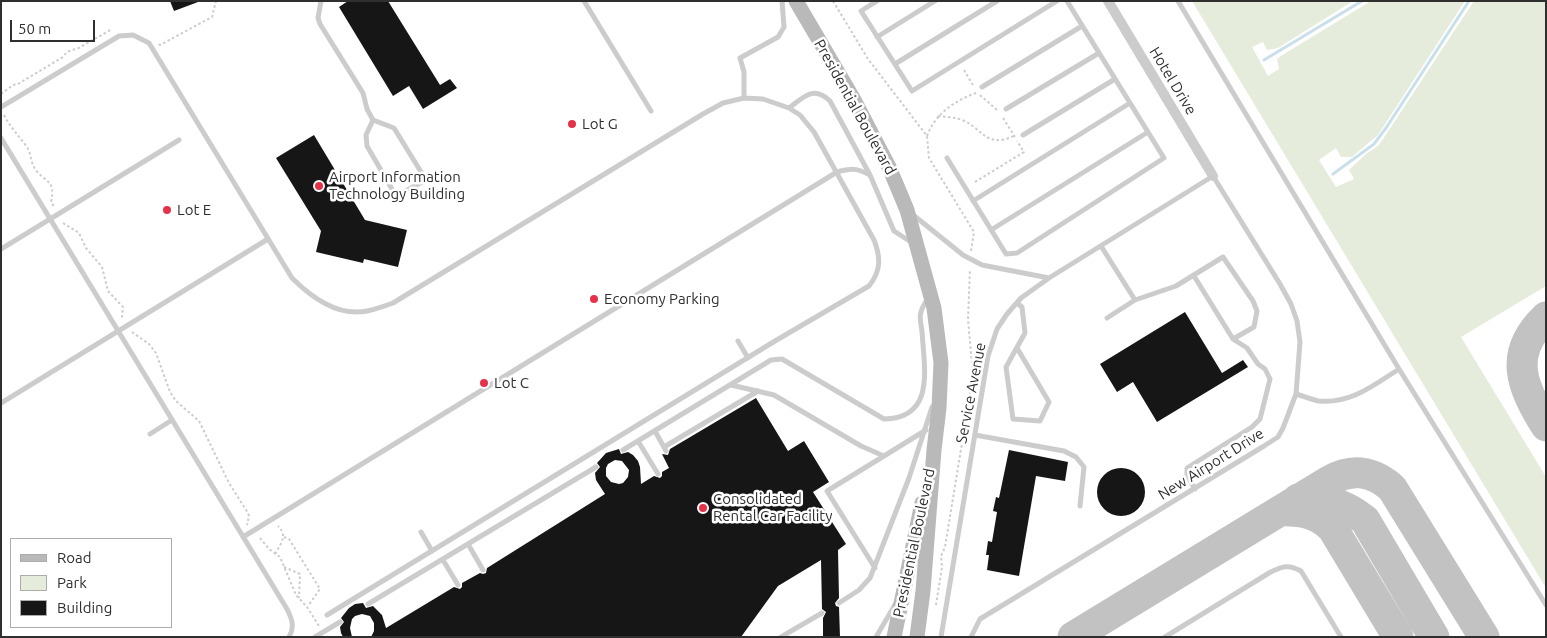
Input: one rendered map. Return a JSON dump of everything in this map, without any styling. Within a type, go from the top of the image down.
[{"type":"main road","name":"Presidential Boulevard","points":[[796,1],[876,141],[907,210],[931,293],[938,329],[941,363],[939,408],[923,591],[917,637]]},
{"type":"main road","name":"Presidential Boulevard","points":[[894,637],[934,450]]},
{"type":"street","name":"Hotel Drive","points":[[1108,1],[1214,176]]},
{"type":"lane","points":[[321,1],[318,18],[320,24],[362,93],[367,110],[373,120],[394,128],[426,180],[396,196],[367,146],[366,135],[373,120]]},
{"type":"lane","points":[[584,1],[651,111]]},
{"type":"lane","points":[[744,98],[744,72],[740,58],[778,37],[784,27],[782,1]]},
{"type":"lane","points":[[877,1],[861,11],[912,91],[1057,1]]},
{"type":"lane","points":[[877,37],[935,1]]},
{"type":"lane","points":[[894,64],[997,1]]},
{"type":"lane","points":[[947,158],[1006,254],[1017,253],[1164,158],[1067,1]]},
{"type":"lane","points":[[1178,1],[1399,370],[1546,605]]},
{"type":"lane","points":[[982,87],[1082,26]]},
{"type":"lane","points":[[1,106],[119,36],[133,35],[149,43],[292,278],[307,293],[325,305],[346,311],[366,312],[393,303],[723,103],[744,98],[763,99],[789,108],[800,115],[814,132],[874,240],[879,254],[878,272],[869,286],[327,615]]},
{"type":"lane","points":[[1006,110],[1099,53]]},
{"type":"lane","points":[[1024,135],[1115,79]]},
{"type":"lane","points":[[789,108],[806,95],[815,92],[823,94],[830,101],[870,175],[894,231],[918,246]]},
{"type":"lane","points":[[973,202],[1130,103]]},
{"type":"lane","points":[[991,230],[1148,132]]},
{"type":"lane","points":[[1,138],[242,537],[288,609],[292,625],[289,637]]},
{"type":"lane","points":[[1,249],[178,140]]},
{"type":"lane","points":[[242,537],[836,172],[850,168],[861,170],[870,175]]},
{"type":"lane","name":"Service Avenue","points":[[941,637],[988,356],[998,329],[1017,302],[1048,278],[1214,176]]},
{"type":"lane","name":"New Airport Drive","points":[[971,637],[980,619],[1278,437],[1283,428],[1296,394],[1300,342],[1297,321],[1291,304],[1214,176]]},
{"type":"lane","points":[[907,210],[963,255],[982,265],[1048,278]]},
{"type":"lane","points":[[1,403],[268,239]]},
{"type":"lane","points":[[1101,246],[1135,300]]},
{"type":"lane","points":[[1106,318],[1135,300],[1176,286],[1223,257],[1253,300],[1256,311],[1254,327],[1234,338]]},
{"type":"lane","points":[[1194,276],[1234,338],[1247,348],[1258,364],[1265,369],[1270,380],[1260,419],[1252,427],[1187,468],[1187,475],[1195,489]]},
{"type":"lane","points":[[623,450],[771,360],[782,359],[884,419],[896,419],[912,411],[920,401],[925,383],[920,312],[931,293]]},
{"type":"lane","points":[[1017,302],[1022,307],[1025,333],[1006,367],[1013,419],[1040,421],[1049,402],[1017,348]]},
{"type":"lane","points":[[738,341],[748,358]]},
{"type":"lane","points":[[1296,394],[1318,400],[1335,401],[1353,397],[1399,370]]},
{"type":"lane","points":[[839,603],[859,590],[870,578],[875,568],[926,430],[940,381]]},
{"type":"lane","points":[[731,384],[774,395],[861,446],[884,456]]},
{"type":"lane","points":[[654,431],[665,449],[758,391]]},
{"type":"lane","points":[[150,434],[172,420]]},
{"type":"lane","points":[[875,568],[827,491],[926,430]]},
{"type":"lane","points":[[975,436],[1064,451],[1076,457],[1084,467],[1080,506]]},
{"type":"lane","points":[[638,440],[658,474]]},
{"type":"lane","points":[[368,604],[596,467]]},
{"type":"lane","points":[[421,532],[432,551]]},
{"type":"lane","points":[[468,544],[483,570]]},
{"type":"lane","points":[[876,637],[896,603],[912,549]]},
{"type":"lane","points":[[442,560],[458,585]]},
{"type":"lane","points":[[1165,637],[1269,573],[1286,565],[1302,571],[1341,637]]},
{"type":"lane","points":[[782,637],[822,613]]},
{"type":"lane","points":[[315,637],[340,622]]},
{"type":"path","points":[[964,70],[978,92],[995,107],[1005,120],[1024,152],[975,182]]},
{"type":"path","points":[[926,136],[938,116],[958,101],[978,92]]},
{"type":"path","points":[[938,116],[963,120],[989,139],[1000,140],[1014,136]]},
{"type":"path","points":[[7,121],[26,146],[36,170],[50,183],[53,194],[52,202]]},
{"type":"path","points":[[63,223],[79,233],[86,248],[102,267],[108,290],[123,307],[123,320]]},
{"type":"path","points":[[130,331],[149,344],[156,353],[170,392],[176,401],[199,421],[229,483],[248,513],[247,525]]},
{"type":"path","points":[[274,527],[280,527],[284,537],[289,539],[320,589],[307,607]]},
{"type":"path","points":[[262,534],[260,538],[262,542],[280,557],[294,592],[307,607],[319,626]]},
{"type":"path","points":[[275,554],[284,537]]},
{"type":"path","points":[[284,566],[300,574],[299,598]]},
{"type":"green space","points":[[1192,1],[1353,1],[1278,48],[1267,50],[1263,42],[1252,47],[1268,76],[1279,69],[1277,59],[1371,1],[1465,1],[1378,135],[1352,157],[1341,157],[1336,148],[1319,160],[1336,187],[1354,179],[1349,170],[1379,145],[1474,1],[1546,1],[1546,286],[1461,337],[1546,477],[1546,588]]},
{"type":"building","points":[[170,1],[198,1],[198,2],[174,11]]},
{"type":"building","points":[[348,1],[388,1],[440,85],[450,79],[457,88],[423,109],[409,86],[393,96],[339,7]]},
{"type":"building","name":"Airport Information Technology Building","points":[[314,135],[365,220],[407,230],[398,267],[364,259],[363,263],[316,252],[321,231],[276,158]]},
{"type":"building","points":[[1185,312],[1222,373],[1243,360],[1248,367],[1157,422],[1133,382],[1117,392],[1100,364]]},
{"type":"building","name":"Consolidated Rental Car Facility","points":[[756,398],[788,451],[804,441],[829,482],[813,492],[846,544],[838,550],[839,598],[835,603],[839,607],[840,637],[823,637],[823,618],[826,612],[822,609],[821,560],[778,586],[741,637],[371,637],[374,631],[374,623],[370,616],[362,614],[352,619],[350,628],[352,637],[343,637],[340,627],[344,622],[341,618],[355,604],[363,603],[366,608],[373,606],[382,615],[386,628],[454,587],[460,589],[462,583],[480,573],[486,573],[487,568],[605,494],[596,480],[595,473],[600,467],[597,463],[606,453],[619,449],[621,454],[628,452],[633,455],[640,467],[641,484],[654,476],[660,478],[662,472],[669,468],[662,454],[668,455],[670,449]],"holes":[[[615,460],[622,461],[629,470],[628,477],[623,483],[611,482],[606,476],[608,464]]]},
{"type":"building","points":[[1009,450],[1068,462],[1065,481],[1036,476],[1019,576],[987,570],[989,555],[986,555],[988,541],[992,542],[997,512],[993,511],[996,497],[999,498]]},
{"type":"building","points":[[1116,468],[1126,468],[1138,475],[1145,487],[1145,497],[1138,509],[1126,516],[1116,516],[1108,512],[1101,505],[1097,497],[1097,487],[1101,479],[1108,472]]},
{"type":"waterway","points":[[1264,60],[1362,1]]},
{"type":"waterway","points":[[1333,174],[1374,144],[1469,1]]},
{"type":"taxiway","points":[[1546,317],[1526,344],[1522,371],[1530,398],[1546,426]]},
{"type":"taxiway","points":[[1073,637],[1329,481],[1354,473],[1369,474],[1377,477],[1392,488],[1484,637]]},
{"type":"taxiway","points":[[1298,499],[1334,503],[1365,520],[1434,637]]},
{"type":"taxiway","points":[[1289,511],[1313,515],[1333,529],[1398,637]]},
{"type":"place","name":"Lot G","points":[[572,124]]},
{"type":"place","name":"Airport Information Technology Building","points":[[319,186]]},
{"type":"place","name":"Lot E","points":[[167,210]]},
{"type":"place","name":"Economy Parking","points":[[594,299]]},
{"type":"place","name":"Lot C","points":[[484,383]]},
{"type":"place","name":"Consolidated Rental Car Facility","points":[[703,508]]}]
